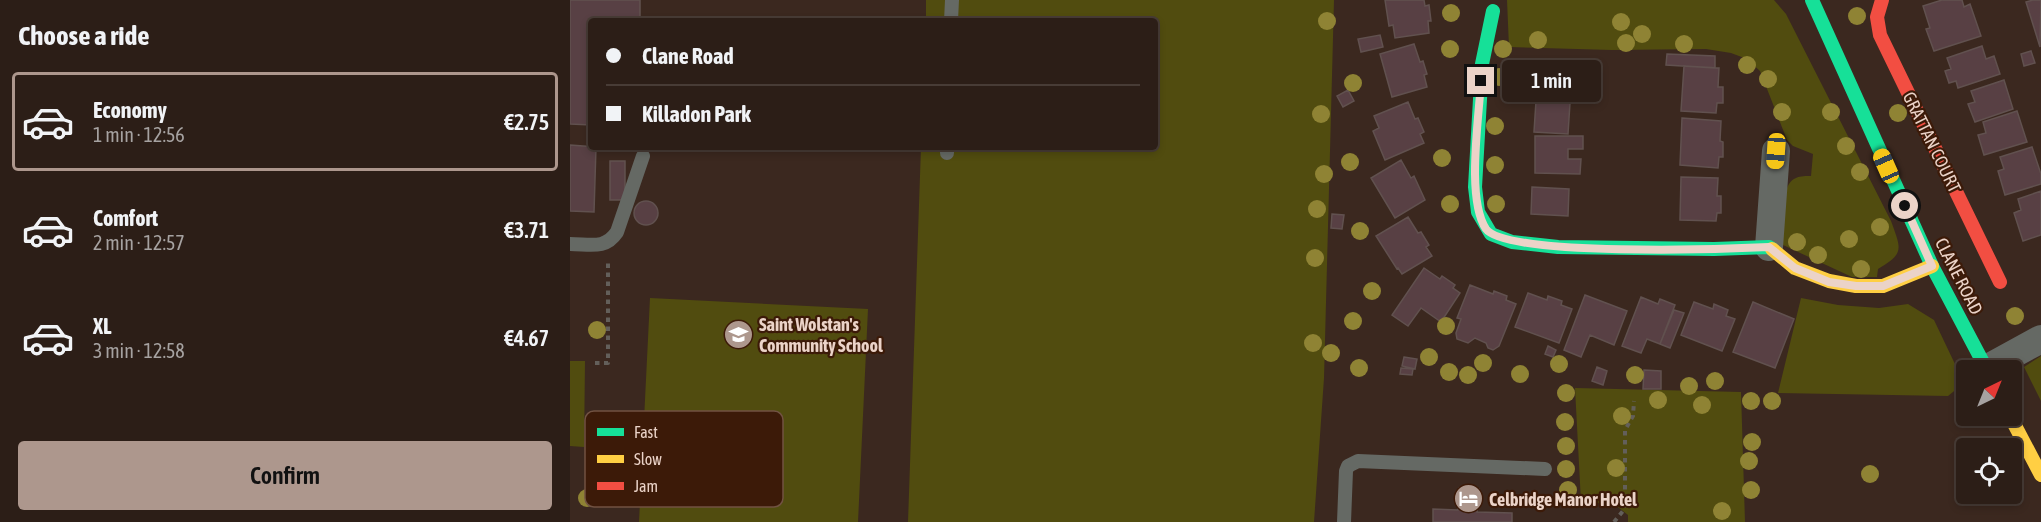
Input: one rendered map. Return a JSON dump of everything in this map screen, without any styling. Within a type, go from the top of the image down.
[{"type":"street","name":"CLANE ROAD","points":[[1812,0],[1932,266],[1981,360]]},
{"type":"street","name":"GRATTAN COURT","points":[[1882,0],[1876,21],[1880,35],[2000,282]]},
{"type":"street","points":[[1493,11],[1482,64],[1475,187],[1478,212],[1491,234],[1512,242],[1558,247],[1714,249],[1769,247],[1795,268],[1829,282],[1856,286],[1883,286],[1932,266]]},
{"type":"street","points":[[1769,247],[1776,151]]},
{"type":"street","points":[[2004,360],[2041,339]]},
{"type":"street","points":[[2015,426],[2041,474]]},
{"type":"lane","points":[[951,18],[952,0]]},
{"type":"lane","points":[[570,244],[604,245],[608,243],[617,232],[643,156]]},
{"type":"lane","points":[[1344,522],[1346,471],[1348,466],[1358,461],[1545,469]]},
{"type":"path","points":[[596,363],[608,363],[608,243]]},
{"type":"path","points":[[1614,522],[1623,511],[1625,502],[1625,430],[1633,416],[1634,402]]},
{"type":"shaded area","points":[[926,0],[1334,0],[1324,378],[1314,522],[908,522],[921,150],[1158,150],[1158,18],[926,18]]},
{"type":"shaded area","points":[[1507,0],[1774,0],[1786,14],[1891,221],[1897,238],[1897,254],[1878,269],[1877,277],[1852,277],[1783,245],[1784,197],[1791,182],[1796,178],[1811,176],[1813,154],[1793,146],[1787,140],[1760,71],[1747,59],[1731,53],[1706,49],[1612,50],[1509,47]]},
{"type":"shaded area","points":[[650,298],[868,309],[858,522],[639,522],[640,507],[783,507],[783,411],[644,411]]},
{"type":"shaded area","points":[[1801,298],[1838,305],[1879,308],[1908,304],[1934,320],[1956,366],[1956,390],[1948,396],[1778,393]]},
{"type":"shaded area","points":[[2041,356],[2041,401],[2024,367]]},
{"type":"shaded area","points":[[570,361],[585,361],[584,447],[570,446]]},
{"type":"shaded area","points":[[1575,388],[1741,392],[1745,522],[1628,522],[1628,515],[1614,504],[1581,502]]},
{"type":"building","points":[[570,0],[640,0],[640,18],[588,18],[588,125],[570,124]]},
{"type":"building","points":[[1385,0],[1424,0],[1425,6],[1429,5],[1431,21],[1428,21],[1429,33],[1395,38],[1393,25],[1389,26]]},
{"type":"building","points":[[1942,0],[1962,0],[1964,7],[1970,4],[1981,36],[1934,51],[1926,29],[1930,28],[1923,6]]},
{"type":"building","points":[[2041,0],[2040,47],[2026,2]]},
{"type":"building","points":[[1380,35],[1383,47],[1361,52],[1358,39]]},
{"type":"building","points":[[1414,44],[1427,74],[1424,75],[1427,87],[1392,97],[1380,54]]},
{"type":"building","points":[[1982,46],[1986,59],[1994,56],[2000,74],[1958,88],[1956,81],[1949,83],[1945,71],[1951,69],[1947,58]]},
{"type":"building","points":[[2031,51],[2035,63],[2024,66],[2021,54]]},
{"type":"building","points":[[1667,54],[1715,56],[1715,68],[1666,65]]},
{"type":"building","points":[[1537,61],[1573,62],[1573,91],[1536,90]]},
{"type":"building","points":[[1684,66],[1719,68],[1718,87],[1723,87],[1723,103],[1717,103],[1716,113],[1681,111]]},
{"type":"building","points":[[2004,80],[2013,109],[1975,122],[1968,104],[1975,102],[1971,91]]},
{"type":"building","points":[[1348,90],[1354,101],[1343,107],[1337,96]]},
{"type":"building","points":[[1536,101],[1570,103],[1568,134],[1534,132]]},
{"type":"building","points":[[1408,102],[1415,119],[1418,118],[1424,132],[1420,134],[1424,143],[1385,160],[1373,131],[1379,128],[1374,116]]},
{"type":"building","points":[[2017,111],[2027,142],[1984,155],[1978,135],[1986,133],[1983,122]]},
{"type":"building","points":[[1682,118],[1721,121],[1720,141],[1723,142],[1723,157],[1719,157],[1718,168],[1680,165]]},
{"type":"building","points":[[1535,136],[1583,136],[1583,149],[1568,149],[1568,159],[1581,159],[1580,174],[1535,173]]},
{"type":"building","points":[[570,145],[588,146],[588,150],[596,150],[594,212],[570,211]]},
{"type":"building","points":[[2032,147],[2041,174],[2041,184],[2005,195],[1998,171],[2004,169],[2000,157]]},
{"type":"building","points":[[1401,160],[1411,178],[1414,176],[1425,200],[1395,218],[1371,178]]},
{"type":"building","points":[[610,161],[625,161],[625,200],[610,200]]},
{"type":"building","points":[[1681,177],[1718,178],[1717,196],[1721,196],[1721,213],[1717,213],[1716,221],[1680,220]]},
{"type":"building","points":[[1532,187],[1569,189],[1568,216],[1531,214]]},
{"type":"building","points":[[2041,191],[2041,235],[2023,241],[2014,213],[2021,210],[2018,199]]},
{"type":"building","points":[[646,201],[651,202],[657,208],[657,218],[651,224],[646,225],[641,224],[635,218],[634,213],[635,208],[641,202]]},
{"type":"building","points":[[1332,214],[1344,215],[1342,229],[1331,228]]},
{"type":"building","points":[[1408,217],[1429,245],[1426,247],[1432,256],[1402,274],[1376,236]]},
{"type":"building","points":[[1424,268],[1440,279],[1442,276],[1455,285],[1453,288],[1460,293],[1441,322],[1421,308],[1408,326],[1392,315]]},
{"type":"building","points":[[1470,285],[1493,294],[1494,291],[1507,296],[1506,300],[1516,304],[1499,346],[1493,350],[1488,348],[1486,343],[1475,338],[1468,343],[1457,339],[1456,333],[1461,319],[1457,318]]},
{"type":"building","points":[[1528,293],[1547,300],[1548,296],[1562,301],[1561,305],[1572,309],[1559,343],[1515,327]]},
{"type":"building","points":[[1585,295],[1627,311],[1614,345],[1590,335],[1581,357],[1564,350]]},
{"type":"building","points":[[1641,297],[1658,304],[1660,299],[1675,305],[1660,344],[1647,339],[1641,353],[1622,346]]},
{"type":"building","points":[[1694,302],[1713,309],[1714,304],[1728,310],[1726,316],[1735,319],[1722,351],[1681,335]]},
{"type":"building","points":[[1753,302],[1794,319],[1775,368],[1733,352]]},
{"type":"building","points":[[1674,310],[1684,313],[1670,348],[1660,344]]},
{"type":"building","points":[[1548,346],[1556,350],[1553,357],[1545,354]]},
{"type":"building","points":[[1404,357],[1417,359],[1415,369],[1402,366]]},
{"type":"building","points":[[1597,367],[1607,371],[1603,385],[1592,381]]},
{"type":"building","points":[[1401,368],[1413,369],[1412,375],[1400,374]]},
{"type":"building","points":[[1644,370],[1661,371],[1661,389],[1643,389]]},
{"type":"building","name":"Celbridge Manor Hotel","points":[[1459,488],[1479,489],[1477,512],[1512,513],[1512,522],[1433,522],[1433,509],[1458,510]]},
{"type":"traffic: fast","points":[[1812,0],[1932,266],[1982,360]]},
{"type":"traffic: fast","points":[[1493,11],[1482,64],[1475,187],[1478,212],[1491,234],[1512,242],[1558,247],[1714,249],[1769,247],[1772,249]]},
{"type":"traffic: slow","points":[[1772,249],[1795,268],[1829,281],[1856,286],[1883,286],[1932,266]]},
{"type":"traffic: slow","points":[[2015,426],[2041,475]]},
{"type":"traffic: jam","points":[[1882,0],[1877,17],[1880,35],[2000,282]]},
{"type":"place","name":"Saint Wolstan's Community School","points":[[738,334]]},
{"type":"place","name":"Celbridge Manor Hotel","points":[[1468,499]]},
{"type":"route","points":[[1481,81],[1475,187],[1478,212],[1491,234],[1512,242],[1558,247],[1714,249],[1769,247],[1795,268],[1829,282],[1842,285],[1883,286],[1932,266],[1905,206]]}]
